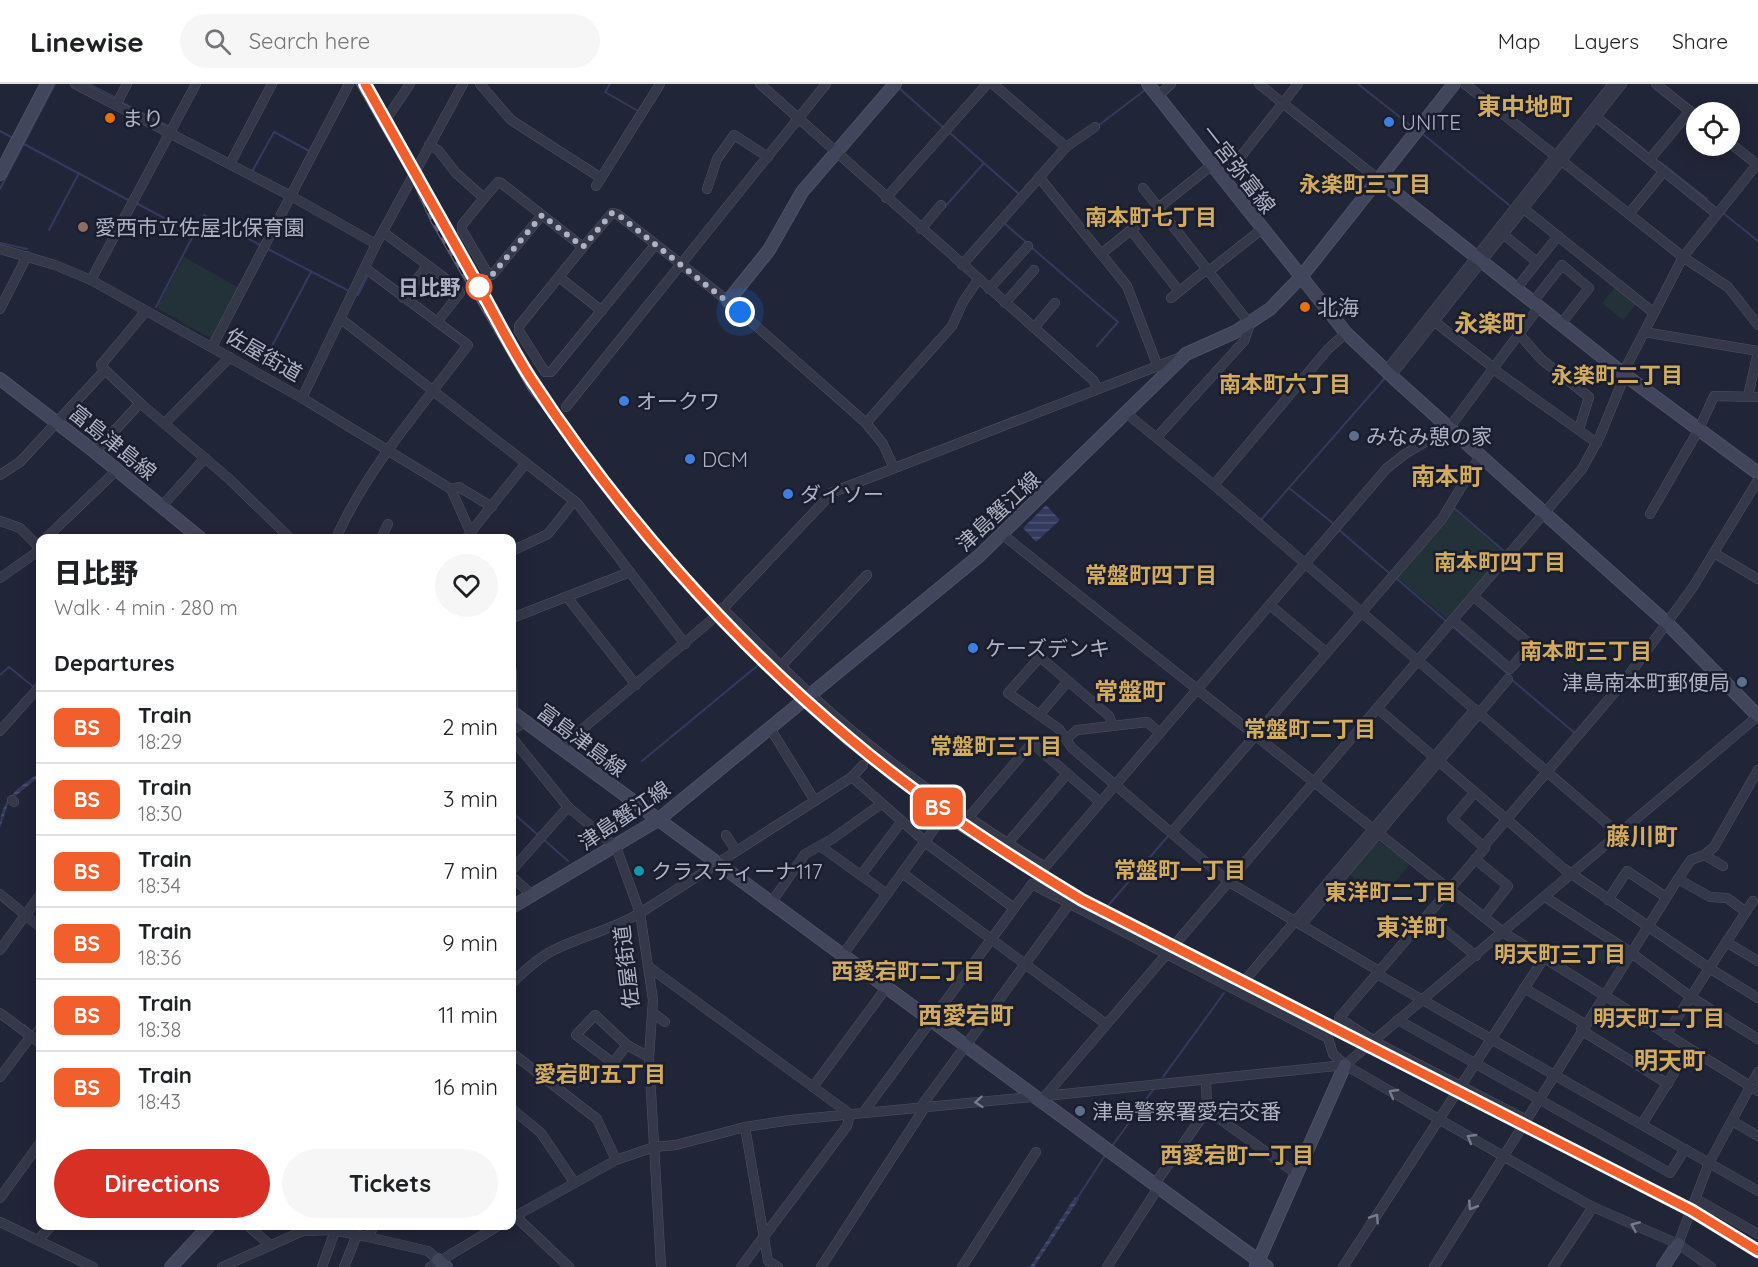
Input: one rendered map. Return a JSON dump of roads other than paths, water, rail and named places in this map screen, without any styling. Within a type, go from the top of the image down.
[{"type":"main road","points":[[0,174],[47,84]]},
{"type":"main road","points":[[728,301],[769,250],[796,200],[895,84]]},
{"type":"main road","name":"一宮弥富線","points":[[1148,84],[1346,333],[1666,622],[1758,716]]},
{"type":"main road","name":"津島蟹江線","points":[[516,905],[658,820],[1003,535],[1186,354],[1250,324],[1270,309],[1301,277],[1454,84]]},
{"type":"main road","points":[[1378,179],[1624,374],[1758,473]]},
{"type":"main road","name":"富島津島線","points":[[0,379],[95,452],[195,534]]},
{"type":"main road","name":"富島津島線","points":[[516,715],[658,820]]},
{"type":"main road","points":[[658,820],[1039,1098],[1260,1265],[1345,1065]]},
{"type":"main road","points":[[171,1267],[204,1230]]},
{"type":"main road","points":[[1662,1267],[1678,1244]]},
{"type":"street","points":[[75,84],[291,196],[376,244]]},
{"type":"street","points":[[116,105],[127,84]]},
{"type":"street","points":[[91,280],[196,84]]},
{"type":"street","points":[[230,164],[272,84]]},
{"type":"street","points":[[212,347],[350,84]]},
{"type":"street","points":[[389,115],[410,84]]},
{"type":"street","points":[[302,398],[376,244],[463,84]]},
{"type":"street","points":[[480,84],[512,120],[599,182],[655,86]]},
{"type":"street","points":[[760,84],[1093,380],[1098,389]]},
{"type":"street","points":[[566,407],[826,84]]},
{"type":"street","points":[[886,198],[987,84]]},
{"type":"street","points":[[993,84],[1066,147]]},
{"type":"street","points":[[1158,96],[1171,84]]},
{"type":"street","points":[[1259,84],[1378,179]]},
{"type":"street","points":[[1223,179],[1298,84]]},
{"type":"street","points":[[1465,84],[1683,257],[1728,287],[1758,325]]},
{"type":"street","points":[[1389,374],[1480,260],[1613,84]]},
{"type":"street","points":[[1389,374],[1435,322],[1480,260],[1504,235],[1524,209],[1558,159],[1622,84]]},
{"type":"street","points":[[1656,84],[1686,108]]},
{"type":"street","points":[[1596,117],[1717,214]]},
{"type":"street","points":[[1650,159],[1686,121]]},
{"type":"street","points":[[962,265],[1066,147],[1095,127]]},
{"type":"street","points":[[707,189],[717,159],[734,135],[768,157]]},
{"type":"street","points":[[429,145],[438,150],[456,173],[484,198]]},
{"type":"street","points":[[1039,1098],[1107,1024],[1582,469],[1597,443],[1624,374],[1644,332],[1683,257],[1758,164],[1740,150]]},
{"type":"street","points":[[1101,254],[1212,165]]},
{"type":"street","points":[[1629,214],[1664,171]]},
{"type":"street","points":[[1040,177],[1127,286],[1158,367]]},
{"type":"street","points":[[542,215],[492,275],[488,274],[462,230],[462,225],[498,182],[542,215],[583,247]]},
{"type":"street","points":[[1143,188],[1250,324],[1244,341],[1157,437]]},
{"type":"street","points":[[921,229],[941,205]]},
{"type":"street","points":[[1524,209],[1654,313]]},
{"type":"street","points":[[655,245],[551,372],[545,372],[519,331],[519,326],[612,213],[617,214],[655,245],[678,265],[728,301],[866,423],[883,444],[894,468]]},
{"type":"street","points":[[1172,298],[1262,229]]},
{"type":"street","points":[[1131,230],[1179,291]]},
{"type":"street","points":[[383,232],[451,282],[460,293],[437,322]]},
{"type":"street","points":[[1504,235],[1538,262]]},
{"type":"street","points":[[1516,289],[1558,236]]},
{"type":"street","points":[[989,289],[1028,246]]},
{"type":"street","name":"佐屋街道","points":[[0,249],[27,256],[91,280],[302,398],[451,489],[459,487],[492,507]]},
{"type":"street","points":[[0,309],[27,256]]},
{"type":"street","points":[[722,608],[811,695],[922,785],[1007,844],[1045,867],[1387,468],[1405,454],[1449,428],[1519,334],[1562,265],[1589,288],[1561,324]]},
{"type":"street","points":[[404,298],[428,266]]},
{"type":"street","points":[[338,534],[349,509],[388,449],[468,345],[365,268]]},
{"type":"street","points":[[1005,303],[1034,270]]},
{"type":"street","points":[[559,277],[602,311]]},
{"type":"street","points":[[866,423],[952,326],[963,302],[978,280]]},
{"type":"street","points":[[1034,328],[1055,303]]},
{"type":"street","points":[[146,310],[101,365],[286,534]]},
{"type":"street","points":[[341,319],[574,501],[685,644]]},
{"type":"street","points":[[1435,322],[1548,410],[1597,443]]},
{"type":"street","points":[[1644,332],[1758,352],[1753,397],[1714,396],[1699,429],[1650,514]]},
{"type":"street","points":[[1214,485],[1328,349],[1346,333]]},
{"type":"street","points":[[1519,334],[1541,359],[1589,397],[1579,429]]},
{"type":"street","points":[[560,748],[685,644],[833,492],[1158,367],[1186,354]]},
{"type":"street","points":[[165,423],[230,357]]},
{"type":"street","points":[[0,475],[20,462],[105,370]]},
{"type":"street","points":[[95,452],[140,403]]},
{"type":"street","points":[[1126,413],[1214,485],[1618,833]]},
{"type":"street","points":[[1172,832],[1442,519],[1480,456]]},
{"type":"street","points":[[162,506],[205,458]]},
{"type":"street","points":[[473,534],[526,463]]},
{"type":"street","points":[[50,534],[117,470]]},
{"type":"street","points":[[1525,1119],[1374,1040],[1339,1018],[1626,679],[1694,587],[1758,480]]},
{"type":"street","points":[[451,489],[471,534]]},
{"type":"street","points":[[516,549],[548,534],[574,501]]},
{"type":"street","points":[[0,521],[20,528],[36,546]]},
{"type":"street","points":[[383,534],[388,524]]},
{"type":"street","points":[[1003,535],[1504,933],[1754,1089]]},
{"type":"street","points":[[0,578],[36,551]]},
{"type":"street","points":[[1714,553],[1758,579]]},
{"type":"street","points":[[516,616],[630,572]]},
{"type":"street","points":[[781,666],[867,575]]},
{"type":"street","points":[[1453,620],[1510,669],[1531,645],[1473,596]]},
{"type":"street","points":[[567,597],[636,685]]},
{"type":"street","points":[[1270,605],[1326,652]]},
{"type":"street","points":[[1113,726],[1109,716],[1040,657],[1008,693],[1023,706],[1040,714],[1072,748],[1229,882],[1423,1000],[1758,1189]]},
{"type":"street","points":[[1246,979],[1298,923],[1477,711],[1508,679]]},
{"type":"street","points":[[1040,714],[1068,681]]},
{"type":"street","points":[[0,731],[36,690]]},
{"type":"street","points":[[1377,708],[1572,875],[1709,968],[1758,998]]},
{"type":"street","points":[[516,1214],[616,1160],[654,1147],[676,1145],[745,1127],[850,1114],[1039,1098],[1345,1065],[1504,933],[1618,833],[1758,716]]},
{"type":"street","points":[[516,728],[525,722]]},
{"type":"street","points":[[1066,739],[1077,730],[1147,722],[1160,733]]},
{"type":"street","points":[[770,728],[815,801]]},
{"type":"street","points":[[516,743],[568,807],[616,847]]},
{"type":"street","points":[[968,818],[1032,743],[1100,802]]},
{"type":"street","points":[[516,979],[529,966],[552,951],[622,924],[640,913],[852,777],[862,765]]},
{"type":"street","points":[[1434,1267],[1630,952],[1691,860],[1704,855],[1714,847],[1758,770]]},
{"type":"street","points":[[1007,844],[1067,774]]},
{"type":"street","points":[[852,777],[926,841],[1014,908]]},
{"type":"street","points":[[1475,792],[1452,819],[1483,846]]},
{"type":"street","points":[[771,903],[805,854],[881,804]]},
{"type":"street","points":[[516,863],[568,807]]},
{"type":"street","points":[[861,875],[902,821]]},
{"type":"street","points":[[842,956],[939,822]]},
{"type":"street","points":[[726,835],[736,851]]},
{"type":"street","points":[[820,846],[887,894]]},
{"type":"street","name":"佐屋街道","points":[[616,847],[640,913],[649,967],[652,1012],[648,1057],[661,1267]]},
{"type":"street","points":[[1704,855],[1723,866]]},
{"type":"street","points":[[1475,860],[1508,886],[1484,917]]},
{"type":"street","points":[[1608,900],[1627,871],[1666,897]]},
{"type":"street","points":[[902,873],[1025,966],[1107,1024]]},
{"type":"street","points":[[1678,879],[1710,897],[1727,898],[1746,912]]},
{"type":"street","points":[[516,881],[532,895]]},
{"type":"street","points":[[863,1113],[1032,884],[1165,956],[1328,1038],[1333,1054],[1345,1065],[1593,1207],[1678,1244],[1711,1267]]},
{"type":"street","points":[[0,894],[36,924]]},
{"type":"street","points":[[1545,897],[1630,952],[1691,997],[1758,1039]]},
{"type":"street","points":[[0,950],[36,901]]},
{"type":"street","points":[[1666,1035],[1753,901]]},
{"type":"street","points":[[821,1267],[923,1107],[1069,904]]},
{"type":"street","points":[[1426,916],[1476,956]]},
{"type":"street","points":[[1726,942],[1758,961]]},
{"type":"street","points":[[1343,1267],[1544,958]]},
{"type":"street","points":[[649,967],[850,1114]]},
{"type":"street","points":[[813,1086],[886,988]]},
{"type":"street","points":[[1524,988],[1668,1084]]},
{"type":"street","points":[[652,1012],[665,1022]]},
{"type":"street","points":[[0,1013],[36,1040]]},
{"type":"street","points":[[627,1045],[613,1063],[576,1035],[595,1015],[627,1045],[648,1057]]},
{"type":"street","points":[[1398,1020],[1539,1097],[1670,1173],[1685,1149]]},
{"type":"street","points":[[0,1077],[31,1036]]},
{"type":"street","points":[[1641,1124],[1689,1049]]},
{"type":"street","points":[[516,1056],[597,1119],[616,1160]]},
{"type":"street","points":[[1678,1244],[1709,1163],[1732,1121],[1754,1089],[1758,1072]]},
{"type":"street","points":[[1107,1267],[1207,1110],[1206,1080]]},
{"type":"street","points":[[1207,1110],[1298,1174]]},
{"type":"street","points":[[516,1112],[541,1133],[574,1182]]},
{"type":"street","points":[[741,1267],[847,1126],[850,1114]]},
{"type":"street","points":[[1732,1121],[1758,1136]]},
{"type":"street","points":[[745,1127],[768,1261],[778,1267]]},
{"type":"street","points":[[0,1198],[36,1148]]},
{"type":"street","points":[[962,1267],[1036,1152]]},
{"type":"street","points":[[1696,1199],[1758,1234]]},
{"type":"street","points":[[1553,1267],[1593,1207]]},
{"type":"street","points":[[516,1219],[569,1267]]},
{"type":"street","points":[[0,1222],[93,1267]]},
{"type":"street","points":[[39,1239],[47,1230]]},
{"type":"street","points":[[253,1230],[270,1245]]},
{"type":"street","points":[[368,1237],[372,1230]]},
{"type":"street","points":[[222,1267],[303,1231],[335,1231],[428,1251],[438,1265],[492,1230]]},
{"type":"street","points":[[322,1267],[335,1231]]},
{"type":"street","points":[[344,1267],[357,1235]]},
{"type":"water","points":[[1046,505],[1060,520],[1036,542],[1023,528]]},
{"type":"water","points":[[36,775],[36,779],[9,801],[0,828],[3,809],[7,801]]},
{"type":"water","points":[[1075,1197],[1079,1199],[1034,1267],[1030,1267]]},
{"type":"waterway","points":[[0,189],[55,84]]},
{"type":"waterway","points":[[89,84],[114,97]]},
{"type":"waterway","points":[[610,84],[605,92],[638,111]]},
{"type":"waterway","points":[[1358,84],[1410,125]]},
{"type":"waterway","points":[[900,89],[945,129]]},
{"type":"waterway","points":[[1099,125],[1145,90]]},
{"type":"waterway","points":[[123,103],[168,126]]},
{"type":"waterway","points":[[1614,126],[1645,150]]},
{"type":"waterway","points":[[0,131],[13,138]]},
{"type":"waterway","points":[[253,170],[274,132],[311,152]]},
{"type":"waterway","points":[[950,133],[1019,194]]},
{"type":"waterway","points":[[1424,135],[1509,205]]},
{"type":"waterway","points":[[24,144],[130,201]]},
{"type":"waterway","points":[[1660,162],[1707,199]]},
{"type":"waterway","points":[[942,210],[984,163]]},
{"type":"waterway","points":[[49,230],[79,173]]},
{"type":"waterway","points":[[136,203],[194,234],[204,215],[262,246]]},
{"type":"waterway","points":[[1723,213],[1758,241]]},
{"type":"waterway","points":[[1004,223],[1027,243]]},
{"type":"waterway","points":[[156,307],[193,236]]},
{"type":"waterway","points":[[0,243],[27,249]]},
{"type":"waterway","points":[[1031,247],[1118,322],[1097,346]]},
{"type":"waterway","points":[[266,248],[349,291]]},
{"type":"waterway","points":[[262,365],[311,272]]},
{"type":"waterway","points":[[358,295],[368,275]]},
{"type":"waterway","points":[[1260,521],[1385,378]]},
{"type":"waterway","points":[[1289,488],[1334,524]]},
{"type":"waterway","points":[[1454,508],[1505,552]]},
{"type":"waterway","points":[[1339,530],[1388,572]]},
{"type":"waterway","points":[[1396,578],[1446,621]]},
{"type":"waterway","points":[[1452,626],[1508,674],[1506,676]]},
{"type":"waterway","points":[[642,761],[757,666]]},
{"type":"waterway","points":[[0,675],[9,667],[35,688]]},
{"type":"waterway","points":[[1512,680],[1576,734]]},
{"type":"waterway","points":[[516,816],[538,835]]},
{"type":"waterway","points":[[1106,908],[1169,835]]},
{"type":"waterway","points":[[543,839],[568,861]]},
{"type":"waterway","points":[[1163,1077],[1224,993]]},
{"type":"waterway","points":[[24,1025],[32,1032],[36,1026]]},
{"type":"waterway","points":[[1112,1146],[1153,1090]]},
{"type":"waterway","points":[[1076,1200],[1104,1157]]},
{"type":"railway","points":[[358,84],[415,183],[433,222],[530,389],[675,575],[789,690],[846,743],[958,828],[1088,908],[1690,1215],[1758,1257]]},
{"type":"train","name":"BS","points":[[365,84],[529,375],[563,426],[639,525],[708,603],[773,669],[849,739],[927,800],[1009,856],[1082,900],[1691,1210],[1734,1234],[1758,1251]]},
{"type":"place","name":"まり","points":[[110,118]]},
{"type":"place","name":"UNITE","points":[[1389,122]]},
{"type":"place","name":"愛西市立佐屋北保育園","points":[[83,227]]},
{"type":"place","name":"日比野","points":[[479,287]]},
{"type":"place","name":"北海","points":[[1305,307]]},
{"type":"place","name":"オークワ","points":[[624,401]]},
{"type":"place","name":"みなみ憩の家","points":[[1354,436]]},
{"type":"place","name":"DCM","points":[[690,459]]},
{"type":"place","name":"ダイソー","points":[[788,494]]},
{"type":"place","name":"ケーズデンキ","points":[[973,648]]},
{"type":"place","name":"津島南本町郵便局","points":[[1742,682]]},
{"type":"place","name":"クラスティーナ117","points":[[639,871]]},
{"type":"place","name":"津島警察署愛宕交番","points":[[1080,1111]]},
{"type":"district","name":"東中地町","points":[[1525,106]]},
{"type":"district","name":"永楽町三丁目","points":[[1365,184]]},
{"type":"district","name":"南本町七丁目","points":[[1151,217]]},
{"type":"district","name":"永楽町","points":[[1490,323]]},
{"type":"district","name":"永楽町二丁目","points":[[1617,375]]},
{"type":"district","name":"南本町六丁目","points":[[1285,384]]},
{"type":"district","name":"南本町","points":[[1447,476]]},
{"type":"district","name":"南本町四丁目","points":[[1500,562]]},
{"type":"district","name":"常盤町四丁目","points":[[1151,575]]},
{"type":"district","name":"南本町三丁目","points":[[1586,651]]},
{"type":"district","name":"常盤町","points":[[1130,691]]},
{"type":"district","name":"常盤町二丁目","points":[[1310,729]]},
{"type":"district","name":"常盤町三丁目","points":[[996,746]]},
{"type":"district","name":"藤川町","points":[[1642,836]]},
{"type":"district","name":"常盤町一丁目","points":[[1180,870]]},
{"type":"district","name":"東洋町二丁目","points":[[1391,892]]},
{"type":"district","name":"東洋町","points":[[1412,927]]},
{"type":"district","name":"明天町三丁目","points":[[1560,954]]},
{"type":"district","name":"西愛宕町二丁目","points":[[908,971]]},
{"type":"district","name":"西愛宕町","points":[[966,1015]]},
{"type":"district","name":"明天町二丁目","points":[[1659,1018]]},
{"type":"district","name":"明天町","points":[[1670,1060]]},
{"type":"district","name":"愛宕町五丁目","points":[[600,1074]]},
{"type":"district","name":"西愛宕町一丁目","points":[[1237,1155]]}]
